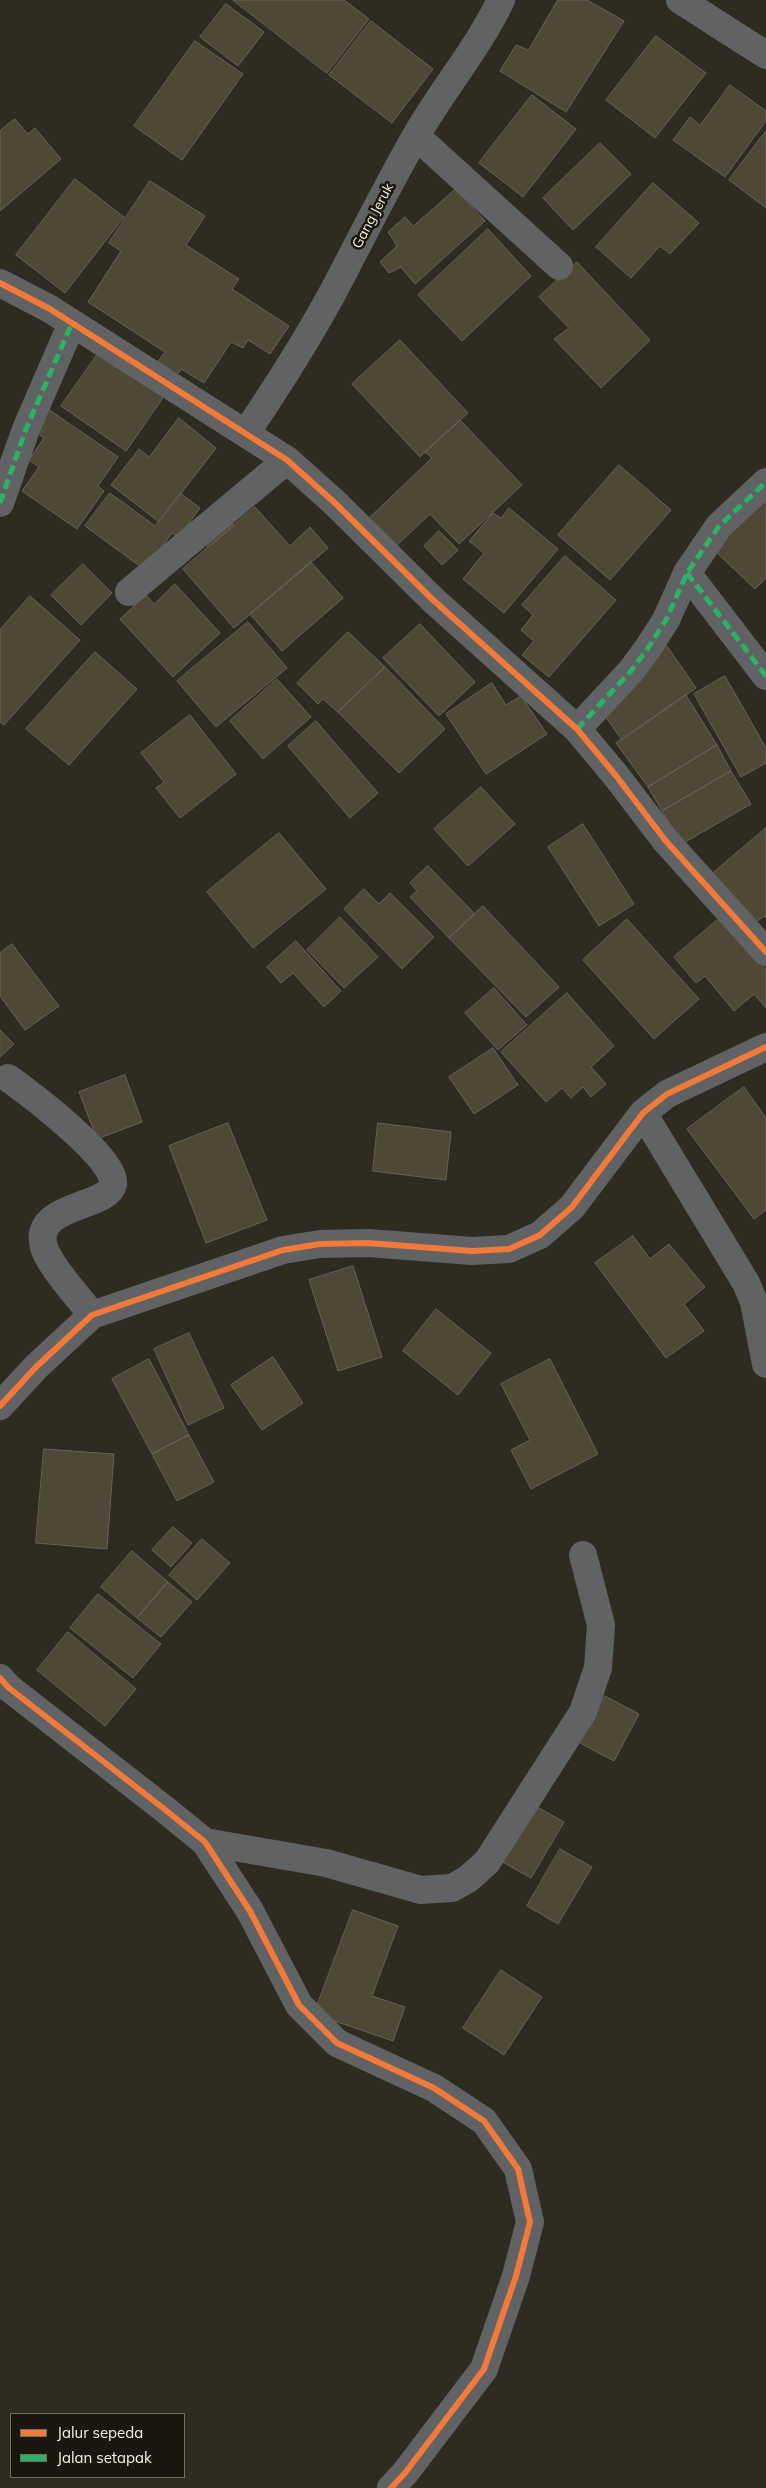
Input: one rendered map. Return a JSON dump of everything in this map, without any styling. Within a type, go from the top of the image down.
[{"type":"street","name":"Gang Jeruk","points":[[246,434],[279,384],[332,294],[416,136],[444,89],[488,26],[501,0]]},
{"type":"street","points":[[680,0],[766,55]]},
{"type":"street","points":[[416,136],[559,266]]},
{"type":"street","points":[[0,283],[72,323],[288,460],[335,503],[432,599],[577,729],[617,776],[665,840],[766,952]]},
{"type":"street","points":[[0,503],[26,429],[72,323]]},
{"type":"street","points":[[128,592],[288,460]]},
{"type":"street","points":[[577,729],[632,671],[666,620],[687,574],[719,526],[766,482]]},
{"type":"street","points":[[687,574],[766,676]]},
{"type":"street","points":[[0,1406],[36,1367],[92,1315],[283,1250],[320,1244],[368,1243],[472,1251],[509,1249],[540,1235],[572,1207],[643,1112],[667,1094],[766,1047]]},
{"type":"street","points":[[8,1078],[42,1103],[75,1132],[112,1175],[113,1186],[107,1195],[67,1209],[52,1220],[44,1232],[44,1247],[50,1258],[92,1315]]},
{"type":"street","points":[[643,1112],[746,1283],[754,1302],[766,1364]]},
{"type":"street","points":[[205,1842],[326,1863],[421,1890],[452,1888],[468,1879],[487,1862],[583,1712],[598,1668],[601,1625],[583,1555]]},
{"type":"street","points":[[0,1678],[9,1688],[205,1842],[250,1912],[298,2005],[337,2043],[434,2088],[484,2121],[518,2170],[530,2222],[516,2276],[484,2370],[405,2474],[391,2488]]},
{"type":"building","points":[[233,0],[344,0],[369,19],[327,73]]},
{"type":"building","points":[[558,0],[587,0],[624,21],[566,112],[500,71],[516,45],[528,50]]},
{"type":"building","points":[[226,4],[264,32],[238,66],[200,37]]},
{"type":"building","points":[[371,21],[433,69],[392,123],[329,75]]},
{"type":"building","points":[[656,36],[706,73],[655,138],[606,100]]},
{"type":"building","points":[[195,41],[243,74],[182,160],[134,126]]},
{"type":"building","points":[[730,85],[766,111],[766,121],[725,177],[673,140],[690,117],[700,125]]},
{"type":"building","points":[[532,95],[576,129],[523,197],[479,163]]},
{"type":"building","points":[[15,119],[28,134],[35,128],[61,159],[0,211],[0,131]]},
{"type":"building","points":[[766,131],[766,208],[729,180]]},
{"type":"building","points":[[600,143],[631,174],[573,230],[543,198]]},
{"type":"building","points":[[75,179],[124,217],[65,293],[16,255]]},
{"type":"building","points":[[150,181],[205,216],[186,245],[239,279],[232,289],[289,326],[270,354],[248,340],[243,348],[231,342],[204,383],[181,369],[176,377],[156,364],[165,352],[88,302],[121,251],[109,243]]},
{"type":"building","points":[[653,183],[699,223],[670,254],[660,246],[631,278],[596,247]]},
{"type":"building","points":[[456,189],[485,221],[415,284],[401,267],[389,273],[380,262],[397,246],[388,232],[405,217],[413,226]]},
{"type":"building","points":[[488,229],[531,276],[462,341],[418,295]]},
{"type":"building","points":[[577,262],[650,340],[601,388],[554,339],[569,328],[539,297]]},
{"type":"building","points":[[400,340],[468,413],[420,457],[352,384]]},
{"type":"building","points":[[100,351],[165,395],[126,451],[61,406]]},
{"type":"building","points":[[48,409],[118,457],[98,486],[104,491],[77,529],[22,491],[39,467],[29,460],[44,438],[33,430]]},
{"type":"building","points":[[179,418],[216,448],[159,522],[111,485],[139,449],[149,457]]},
{"type":"building","points":[[460,420],[522,485],[459,544],[430,514],[393,549],[366,521],[432,458],[425,452]]},
{"type":"building","points":[[619,465],[671,510],[610,580],[558,535]]},
{"type":"building","points":[[110,493],[155,526],[180,493],[200,508],[179,537],[172,533],[145,570],[85,526]]},
{"type":"building","points":[[766,497],[766,578],[755,589],[713,549]]},
{"type":"building","points":[[255,507],[290,546],[310,527],[328,548],[234,628],[183,569]]},
{"type":"building","points":[[509,508],[558,549],[504,613],[463,579],[484,553],[469,541],[493,513],[501,518]]},
{"type":"building","points":[[224,514],[234,526],[208,547],[199,536]]},
{"type":"building","points":[[439,531],[458,550],[442,565],[424,546]]},
{"type":"building","points":[[565,556],[616,600],[549,677],[522,655],[534,641],[521,630],[533,615],[522,605]]},
{"type":"building","points":[[311,562],[343,598],[282,651],[250,614]]},
{"type":"building","points":[[83,564],[112,593],[81,625],[51,595]]},
{"type":"building","points":[[175,584],[220,633],[173,677],[120,619],[146,595],[154,604]]},
{"type":"building","points":[[30,596],[80,640],[4,725],[0,722],[0,630]]},
{"type":"building","points":[[248,622],[287,668],[216,727],[177,681]]},
{"type":"building","points":[[420,624],[475,682],[439,716],[383,658]]},
{"type":"building","points":[[348,632],[385,667],[338,712],[323,699],[318,704],[297,683]]},
{"type":"building","points":[[667,646],[696,688],[622,740],[600,709]]},
{"type":"building","points":[[95,652],[137,689],[69,765],[26,729]]},
{"type":"building","points":[[385,667],[445,729],[399,773],[338,712]]},
{"type":"building","points":[[725,676],[766,748],[766,763],[741,777],[694,694]]},
{"type":"building","points":[[277,679],[311,717],[263,759],[230,721]]},
{"type":"building","points":[[492,683],[506,705],[521,696],[547,734],[486,774],[446,714]]},
{"type":"building","points":[[686,695],[717,745],[648,787],[616,743]]},
{"type":"building","points":[[190,715],[236,774],[180,818],[156,788],[164,782],[141,753]]},
{"type":"building","points":[[316,721],[378,793],[350,818],[288,746]]},
{"type":"building","points":[[717,745],[731,771],[662,811],[648,787]]},
{"type":"building","points":[[731,771],[751,804],[682,844],[662,811]]},
{"type":"building","points":[[481,787],[515,824],[468,866],[434,829]]},
{"type":"building","points":[[583,824],[634,904],[599,926],[548,847]]},
{"type":"building","points":[[766,828],[766,918],[764,916],[754,924],[712,874]]},
{"type":"building","points":[[279,833],[326,889],[253,948],[207,892]]},
{"type":"building","points":[[428,866],[475,914],[449,938],[410,897],[417,891],[410,883]]},
{"type":"building","points":[[364,889],[379,904],[390,893],[434,937],[402,969],[344,909]]},
{"type":"building","points":[[483,906],[559,987],[526,1017],[449,938]]},
{"type":"building","points":[[340,917],[378,957],[344,988],[307,950]]},
{"type":"building","points":[[721,917],[766,969],[766,1008],[754,994],[734,1011],[705,976],[696,983],[674,957]]},
{"type":"building","points":[[627,919],[699,999],[654,1039],[583,960]]},
{"type":"building","points":[[296,941],[341,991],[324,1007],[293,973],[281,983],[267,967]]},
{"type":"building","points":[[12,944],[59,1006],[25,1030],[0,996],[0,953]]},
{"type":"building","points":[[494,988],[527,1025],[498,1050],[465,1013]]},
{"type":"building","points":[[567,993],[614,1046],[591,1067],[606,1084],[591,1097],[583,1087],[571,1098],[562,1088],[546,1102],[501,1052]]},
{"type":"building","points":[[0,1030],[14,1044],[0,1057]]},
{"type":"building","points":[[493,1048],[518,1085],[474,1114],[449,1077]]},
{"type":"building","points":[[125,1075],[142,1122],[97,1139],[79,1092]]},
{"type":"building","points":[[744,1087],[766,1118],[766,1210],[754,1219],[687,1129]]},
{"type":"building","points":[[228,1123],[267,1220],[206,1243],[169,1146]]},
{"type":"building","points":[[378,1123],[451,1132],[446,1180],[373,1171]]},
{"type":"building","points":[[633,1236],[650,1259],[669,1244],[705,1287],[684,1304],[704,1331],[666,1358],[595,1263]]},
{"type":"building","points":[[353,1266],[382,1357],[338,1371],[309,1280]]},
{"type":"building","points":[[436,1309],[491,1353],[458,1395],[403,1351]]},
{"type":"building","points":[[189,1333],[224,1408],[188,1425],[154,1349]]},
{"type":"building","points":[[273,1357],[303,1403],[262,1430],[231,1385]]},
{"type":"building","points":[[149,1359],[189,1435],[152,1454],[112,1379]]},
{"type":"building","points":[[550,1359],[598,1454],[531,1489],[511,1450],[530,1440],[501,1384]]},
{"type":"building","points":[[189,1435],[214,1482],[177,1501],[152,1454]]},
{"type":"building","points":[[44,1449],[114,1454],[107,1549],[36,1543]]},
{"type":"building","points":[[173,1527],[192,1543],[171,1567],[152,1550]]},
{"type":"building","points":[[202,1539],[230,1563],[197,1600],[169,1575]]},
{"type":"building","points":[[132,1551],[168,1582],[137,1618],[101,1587]]},
{"type":"building","points":[[168,1582],[192,1602],[161,1637],[137,1618]]},
{"type":"building","points":[[98,1594],[161,1644],[133,1678],[70,1628]]},
{"type":"building","points":[[68,1632],[136,1689],[105,1726],[37,1670]]},
{"type":"building","points":[[605,1696],[639,1714],[614,1761],[580,1743]]},
{"type":"building","points":[[532,1804],[564,1822],[531,1878],[499,1860]]},
{"type":"building","points":[[560,1849],[592,1867],[558,1924],[527,1906]]},
{"type":"building","points":[[353,1910],[398,1926],[372,1996],[405,2007],[393,2041],[314,2014]]},
{"type":"building","points":[[501,1970],[542,1997],[504,2055],[463,2028]]},
{"type":"marked path","points":[[0,503],[26,429],[72,323]]},
{"type":"marked path","points":[[577,729],[631,671],[648,648],[666,620],[687,573],[719,526],[766,482]]},
{"type":"marked path","points":[[687,573],[766,676]]},
{"type":"cycle path","points":[[0,283],[50,309],[287,460],[335,503],[432,599],[577,729],[617,777],[665,840],[766,952]]},
{"type":"cycle path","points":[[0,1406],[36,1367],[92,1315],[283,1250],[320,1244],[368,1243],[472,1251],[509,1249],[540,1235],[572,1207],[643,1113],[667,1094],[766,1047]]},
{"type":"cycle path","points":[[0,1678],[9,1688],[205,1842],[250,1911],[299,2005],[337,2043],[434,2088],[484,2121],[518,2169],[530,2222],[516,2276],[484,2369],[405,2473],[391,2488]]}]
